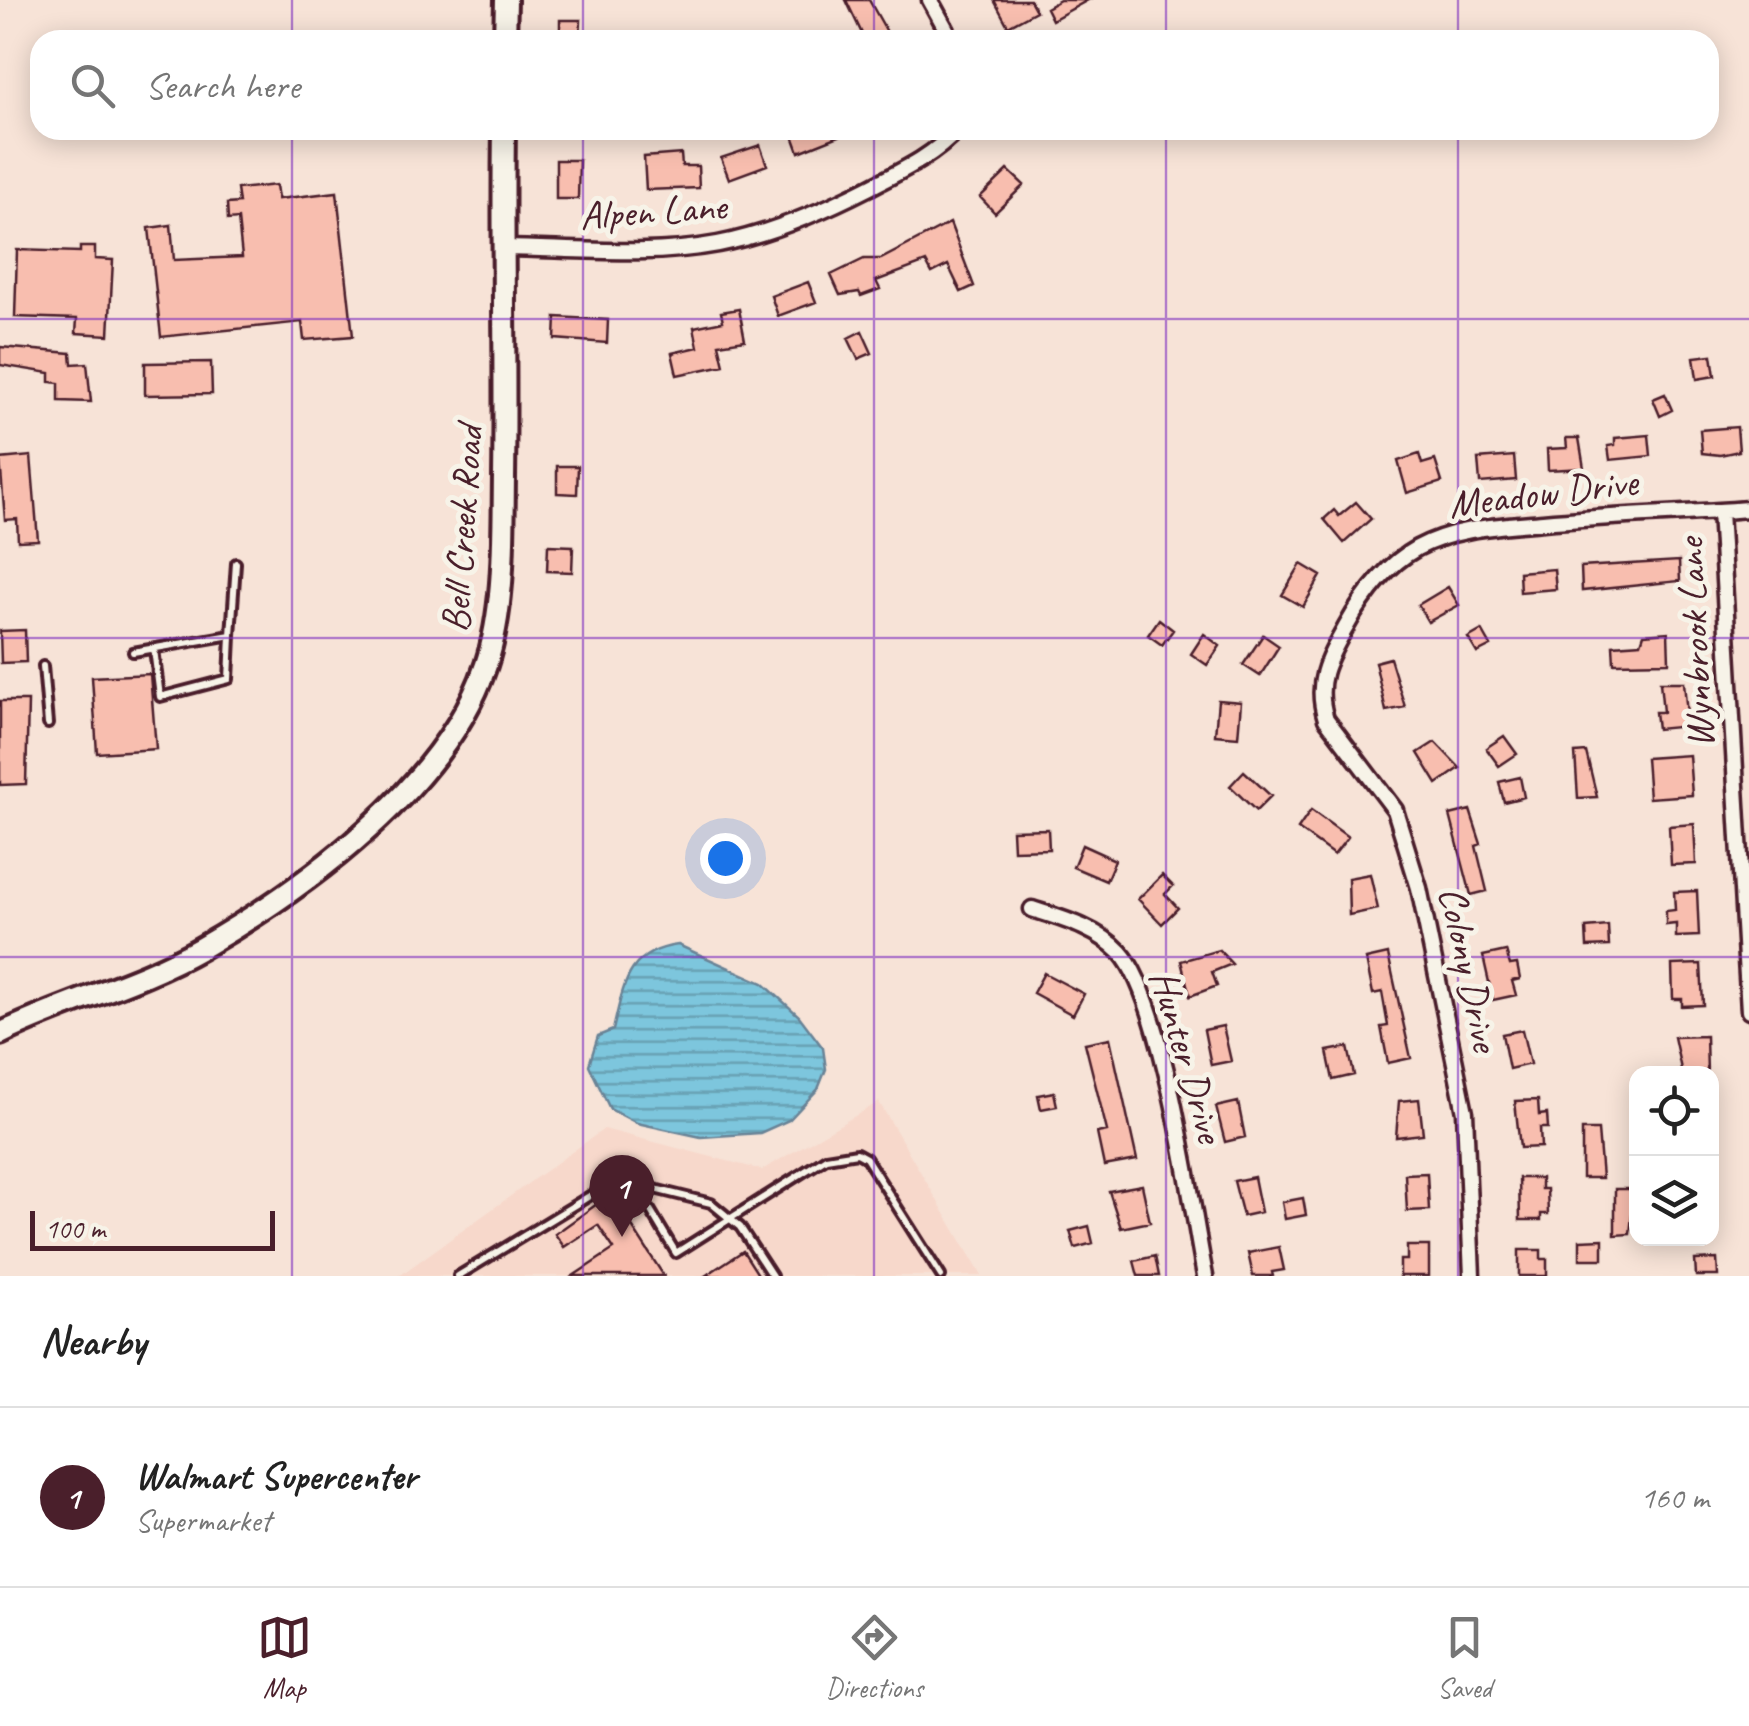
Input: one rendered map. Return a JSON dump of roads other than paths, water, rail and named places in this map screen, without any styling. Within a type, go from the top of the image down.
[{"type":"street","points":[[505,30],[506,0]]},
{"type":"street","points":[[930,0],[946,30]]},
{"type":"street","name":"Bell Creek Road","points":[[0,1034],[200,949],[258,911],[374,822],[414,782],[457,725],[486,666],[498,604],[504,488],[504,140]]},
{"type":"street","name":"Alpen Lane","points":[[504,248],[674,250],[751,236],[827,208],[890,177],[948,140]]},
{"type":"street","name":"Meadow Drive","points":[[1321,702],[1322,674],[1358,606],[1395,564],[1432,540],[1484,528],[1670,510],[1749,509]]},
{"type":"street","name":"Wynbrook Lane","points":[[1720,511],[1749,1011]]},
{"type":"street","name":"Colony Drive","points":[[1321,702],[1337,738],[1377,781],[1406,835],[1456,1053],[1465,1112],[1472,1276]]},
{"type":"street","name":"Hunter Drive","points":[[1032,909],[1102,937],[1131,966],[1156,1034],[1205,1276]]},
{"type":"lane","points":[[154,649],[160,697],[229,680],[236,563]]},
{"type":"lane","points":[[133,652],[231,636]]},
{"type":"lane","points":[[42,666],[48,724]]},
{"type":"lane","points":[[633,1181],[676,1253],[826,1158],[857,1153],[866,1158],[942,1276]]},
{"type":"lane","points":[[458,1276],[608,1185],[633,1181],[694,1196],[730,1217],[772,1276]]},
{"type":"water","points":[[678,945],[763,983],[799,1016],[823,1048],[826,1069],[818,1089],[789,1120],[760,1133],[701,1137],[637,1123],[610,1109],[589,1065],[598,1036],[613,1030],[625,985],[637,963],[647,955]]},
{"type":"place","name":"Walmart Supercenter","points":[[622,1237]]}]
